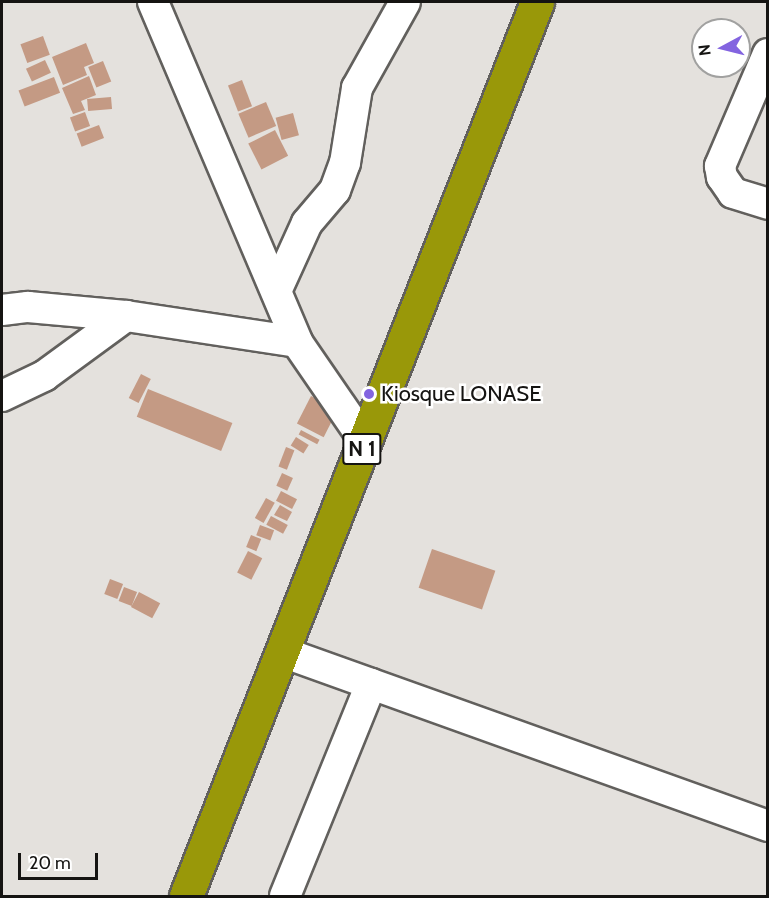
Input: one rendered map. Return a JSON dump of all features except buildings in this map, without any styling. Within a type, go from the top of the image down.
[{"type":"highway","name":"N 1","points":[[186,897],[537,2]]},
{"type":"street","points":[[153,2],[277,289],[297,342],[365,441]]},
{"type":"street","points":[[277,289],[307,223],[335,190],[345,163],[357,88],[405,2]]},
{"type":"street","points":[[768,54],[720,166],[722,177],[733,193],[768,204]]},
{"type":"street","points":[[2,310],[28,308],[126,316],[297,342]]},
{"type":"street","points":[[2,396],[44,376],[126,316]]},
{"type":"street","points":[[282,652],[768,826]]},
{"type":"street","points":[[296,890],[370,684]]},
{"type":"place","name":"Kiosque LONASE","points":[[369,394]]}]
